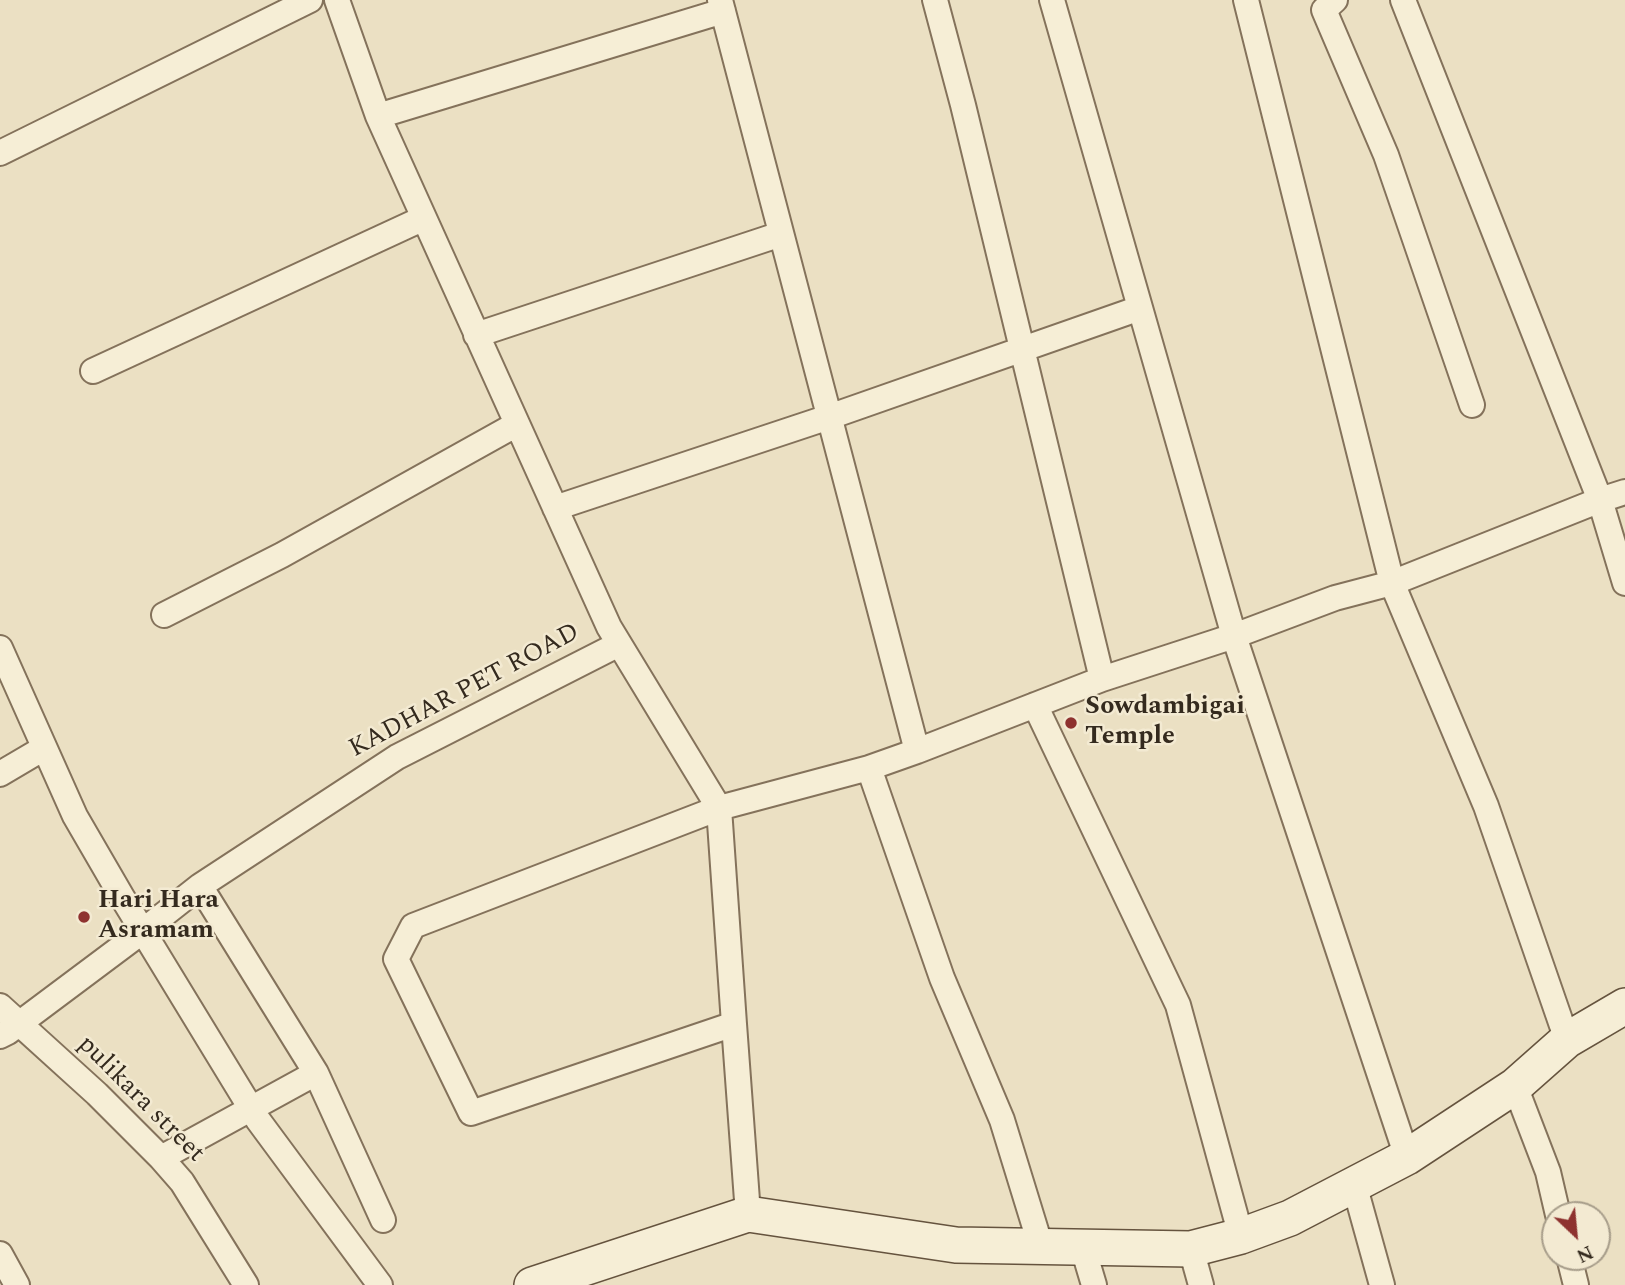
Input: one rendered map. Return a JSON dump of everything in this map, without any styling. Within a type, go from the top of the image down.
[{"type":"street","points":[[0,153],[310,0]]},
{"type":"street","points":[[337,0],[378,116],[609,627],[719,808],[748,1214]]},
{"type":"street","points":[[935,0],[963,105],[1102,679]]},
{"type":"street","points":[[1052,0],[1234,636],[1406,1157]]},
{"type":"street","points":[[1246,0],[1392,583],[1486,806],[1567,1040]]},
{"type":"street","points":[[1335,0],[1324,10],[1386,155],[1472,405]]},
{"type":"street","points":[[1403,0],[1600,500],[1625,583]]},
{"type":"street","points":[[378,116],[722,6],[917,751]]},
{"type":"street","points":[[93,371],[424,218]]},
{"type":"street","points":[[476,335],[781,234]]},
{"type":"street","points":[[555,508],[829,417],[1140,308]]},
{"type":"street","points":[[164,615],[282,555],[517,424]]},
{"type":"street","points":[[734,1024],[471,1113],[396,959],[413,926],[719,808],[869,768],[1102,679],[1234,636],[1335,598],[1392,583],[1625,492]]},
{"type":"street","name":"KADHAR PET ROAD","points":[[10,1029],[200,886],[397,757],[620,644]]},
{"type":"street","points":[[0,648],[75,816],[143,931],[252,1110],[380,1285]]},
{"type":"street","points":[[1035,705],[1178,1005],[1241,1237]]},
{"type":"street","points":[[0,774],[44,748]]},
{"type":"street","points":[[869,768],[942,978],[1002,1120],[1041,1247]]},
{"type":"street","points":[[200,886],[316,1073],[383,1220]]},
{"type":"street","name":"pulikara street","points":[[0,1006],[10,1029],[97,1094],[161,1158],[182,1182],[246,1285]]},
{"type":"street","points":[[533,1285],[748,1214],[956,1245],[1191,1250],[1241,1237],[1290,1218],[1406,1157],[1515,1086],[1567,1040],[1625,1006]]},
{"type":"street","points":[[161,1158],[316,1073]]},
{"type":"street","points":[[1515,1086],[1548,1172],[1555,1201]]},
{"type":"street","points":[[1354,1184],[1382,1285]]},
{"type":"street","points":[[1083,1248],[1094,1285]]},
{"type":"street","points":[[1191,1250],[1201,1285]]},
{"type":"street","points":[[0,1254],[17,1285]]},
{"type":"place","name":"Sowdambigai Temple","points":[[1071,723]]},
{"type":"place","name":"Hari Hara Asramam","points":[[84,917]]}]
